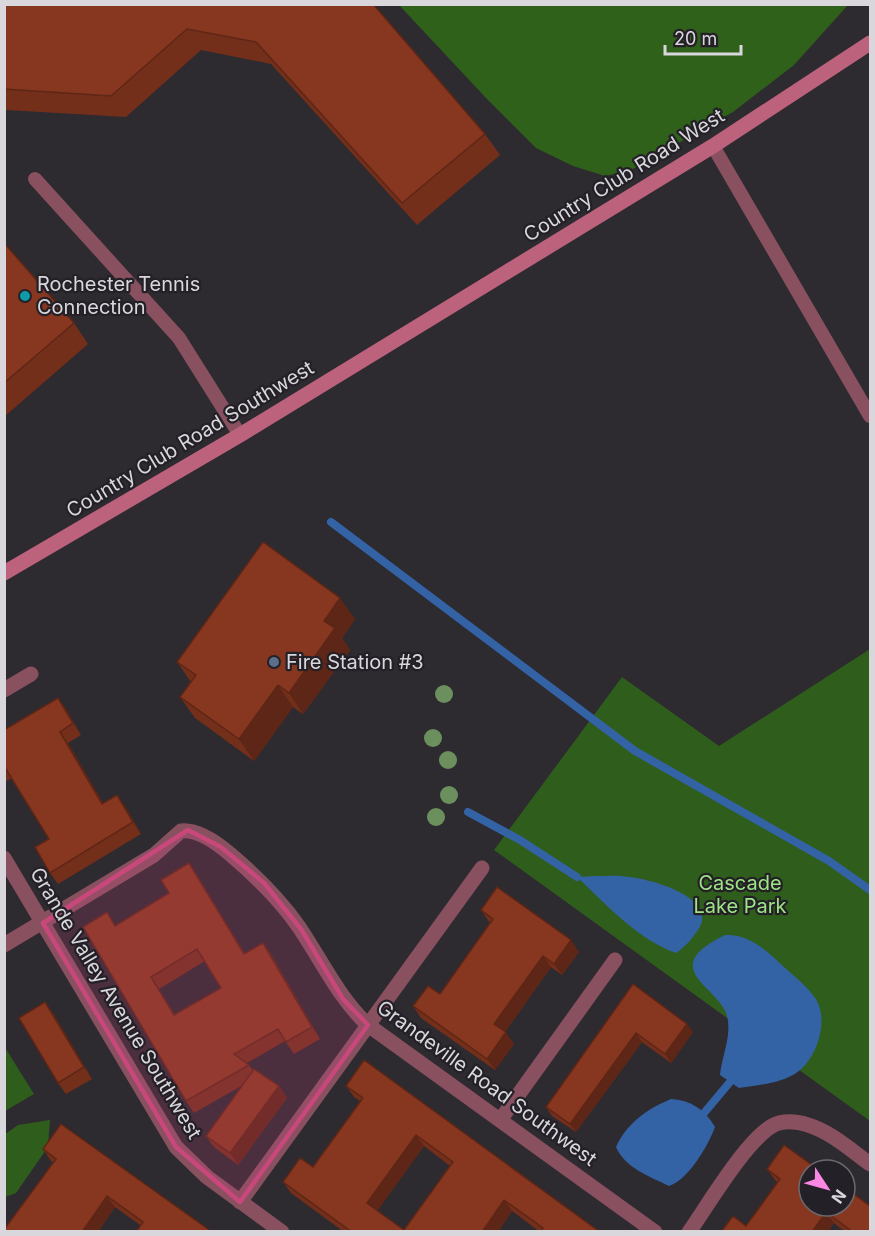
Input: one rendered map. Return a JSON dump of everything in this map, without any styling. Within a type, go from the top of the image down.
[{"type":"main road","name":"Country Club Road West","points":[[397,339],[713,146],[870,43]]},
{"type":"main road","name":"Country Club Road Southwest","points":[[4,573],[240,435],[397,339]]},
{"type":"street","points":[[4,690],[31,674]]},
{"type":"street","name":"Grandeville Road Southwest","points":[[4,945],[154,855],[181,831],[188,830],[221,847],[264,883],[301,930],[343,999],[368,1025],[655,1232]]},
{"type":"street","name":"Grande Valley Avenue Southwest","points":[[4,858],[176,1147],[193,1166],[282,1232]]},
{"type":"street","points":[[240,1202],[482,868]]},
{"type":"street","points":[[501,1119],[615,960]]},
{"type":"street","points":[[689,1232],[748,1150],[772,1126],[783,1122],[809,1125],[837,1140],[870,1164]]},
{"type":"lane","points":[[713,146],[870,416]]},
{"type":"lane","points":[[35,179],[179,338],[240,435]]},
{"type":"highlighted area","points":[[188,830],[221,847],[264,883],[301,929],[343,999],[368,1025],[240,1202],[176,1147],[43,923]]},
{"type":"green space","points":[[399,5],[848,5],[794,65],[733,112],[631,170],[605,176],[573,166],[536,148]]},
{"type":"green space","name":"Cascade Lake Park","points":[[870,649],[870,1121],[494,850],[622,677],[719,746]]},
{"type":"green space","points":[[4,1046],[34,1094],[5,1111],[4,1111]]},
{"type":"green space","points":[[50,1120],[48,1147],[16,1193],[5,1197],[4,1135],[18,1125]]},
{"type":"water","points":[[577,877],[639,879],[680,892],[700,908],[702,919],[698,930],[676,953],[662,947],[635,930]]},
{"type":"water","points":[[725,935],[742,937],[764,949],[812,993],[818,1003],[821,1022],[818,1043],[808,1062],[787,1078],[739,1088],[720,1075],[728,1038],[727,1016],[722,1006],[697,977],[693,968],[695,958],[705,947]]},
{"type":"water","points":[[671,1099],[684,1101],[696,1107],[707,1115],[715,1127],[708,1143],[690,1170],[676,1183],[669,1186],[631,1166],[616,1147],[632,1124],[654,1107]]},
{"type":"building","points":[[4,4],[373,4],[485,134],[402,203],[256,42],[187,29],[111,96],[4,89]]},
{"type":"building","name":"Rochester Tennis Connection","points":[[4,243],[74,323],[4,383]]},
{"type":"building","name":"Fire Station #3","points":[[263,542],[340,598],[324,621],[335,628],[289,693],[278,685],[239,739],[180,697],[196,675],[177,662]]},
{"type":"building","points":[[58,698],[73,723],[60,732],[102,804],[117,795],[133,822],[50,873],[35,847],[49,839],[4,766],[4,730]]},
{"type":"building","points":[[189,863],[244,954],[263,943],[312,1027],[286,1042],[278,1029],[234,1054],[249,1065],[186,1101],[83,927],[107,912],[115,926],[169,893],[161,880]],"holes":[[[197,949],[221,988],[174,1015],[151,977]]]},
{"type":"building","points":[[497,887],[571,940],[554,964],[543,956],[494,1024],[506,1032],[487,1059],[413,1006],[428,986],[440,994],[493,919],[481,910]]},
{"type":"building","points":[[633,984],[687,1024],[665,1054],[636,1033],[570,1124],[546,1107]]},
{"type":"building","points":[[45,1002],[84,1067],[58,1083],[19,1018]]},
{"type":"building","points":[[364,1060],[600,1232],[540,1232],[543,1228],[504,1200],[482,1232],[352,1232],[283,1182],[300,1158],[313,1167],[363,1098],[346,1086]],"holes":[[[416,1135],[453,1162],[404,1230],[367,1203]]]},
{"type":"building","points":[[254,1069],[279,1086],[230,1153],[206,1136]]},
{"type":"building","points":[[61,1124],[212,1232],[136,1232],[143,1222],[107,1196],[82,1232],[4,1232],[4,1226],[6,1227],[56,1159],[43,1149]]},
{"type":"building","points":[[784,1145],[802,1158],[797,1158],[797,1218],[822,1218],[812,1232],[721,1232],[733,1216],[746,1226],[780,1179],[767,1169]]},
{"type":"building","points":[[857,1197],[870,1206],[870,1232],[853,1232],[834,1218],[857,1218]]},
{"type":"waterway","points":[[331,522],[635,751],[829,861],[870,890]]},
{"type":"waterway","points":[[468,812],[520,840],[577,877]]},
{"type":"waterway","points":[[704,1113],[730,1082]]},
{"type":"place","name":"Rochester Tennis Connection","points":[[25,296]]},
{"type":"place","name":"Fire Station #3","points":[[274,662]]}]
